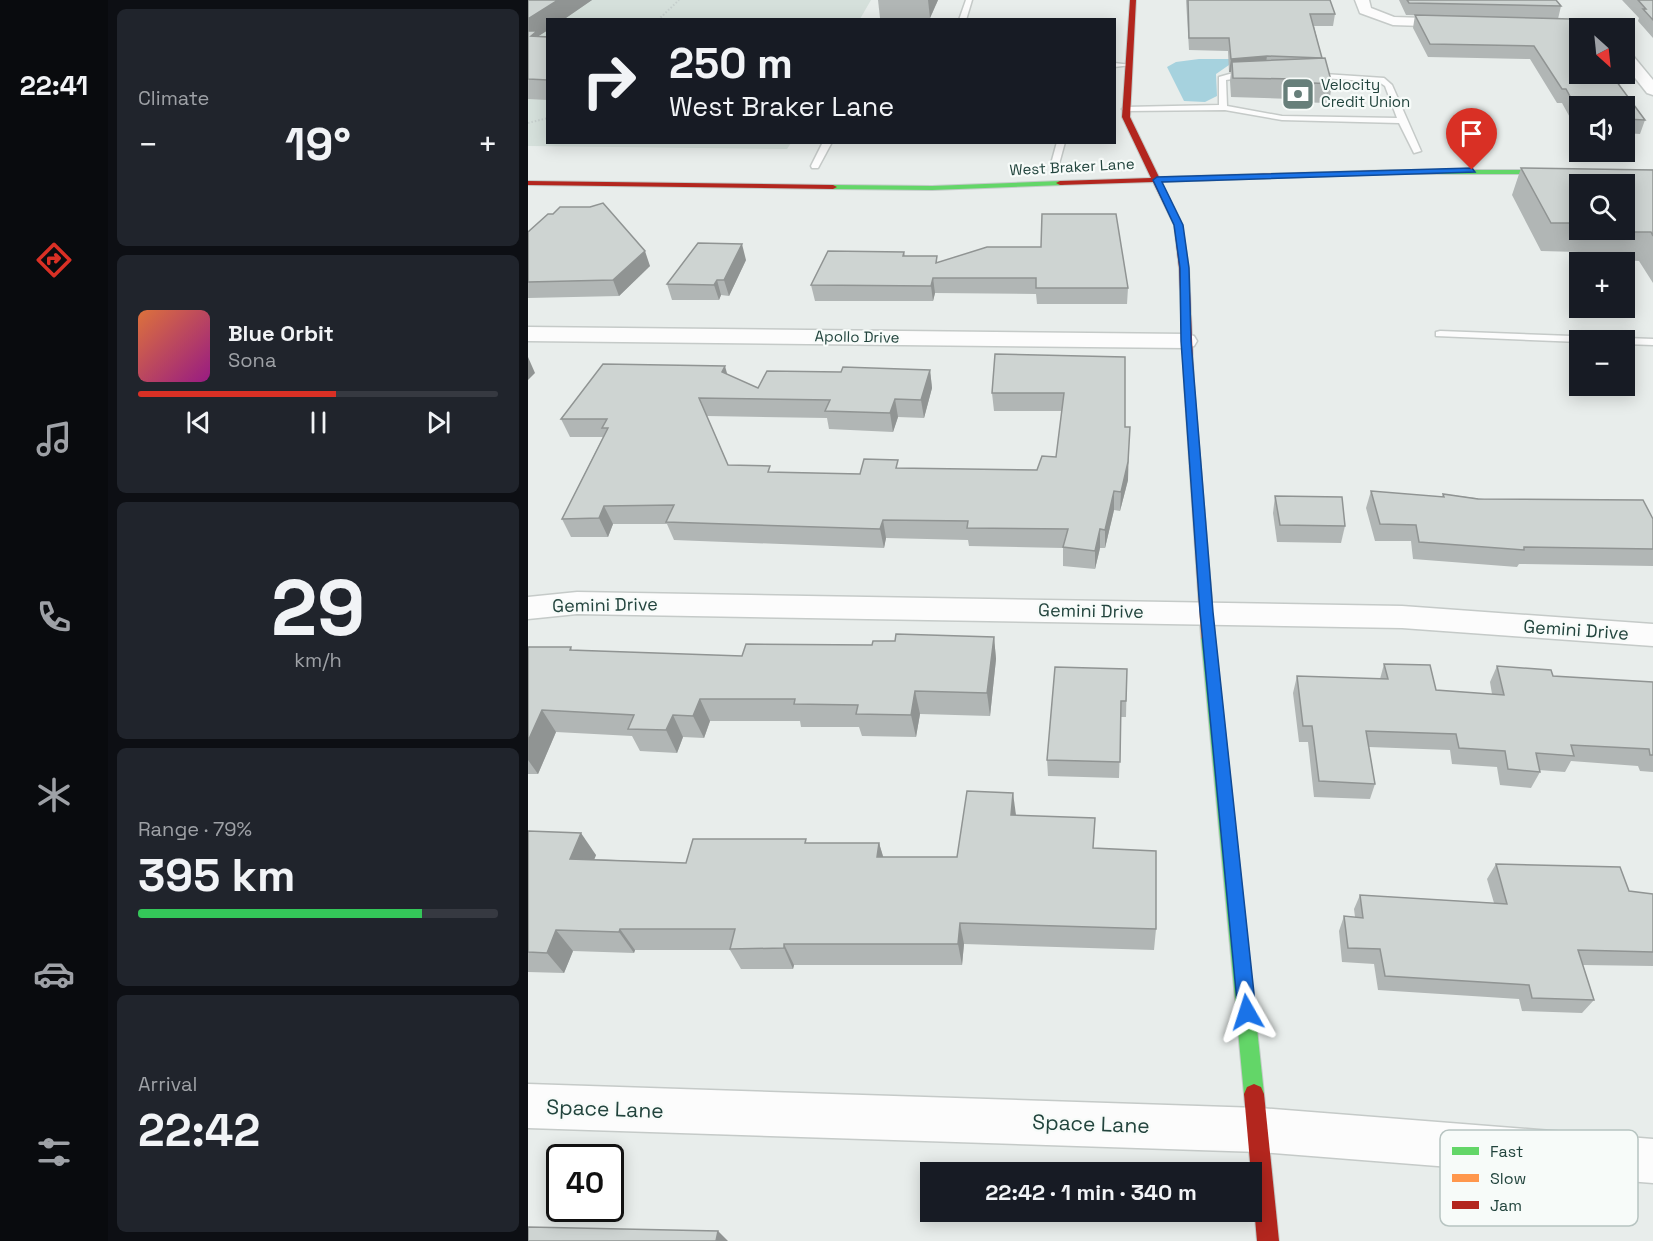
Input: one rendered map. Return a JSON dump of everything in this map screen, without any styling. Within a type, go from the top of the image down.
[{"type":"street","points":[[1133,0],[1121,65],[1126,117],[1133,136],[1178,225],[1184,268],[1186,341],[1206,612],[1259,1130],[1268,1241]]},
{"type":"street","points":[[1362,0],[1365,10],[1381,18],[1464,23]]},
{"type":"street","points":[[1589,9],[1596,18]]},
{"type":"street","points":[[1522,24],[1569,26]]},
{"type":"street","points":[[1635,68],[1653,90]]},
{"type":"street","points":[[1400,152],[1422,151]]},
{"type":"street","points":[[806,187],[816,166]]},
{"type":"street","name":"West Braker Lane","points":[[528,183],[984,187],[1452,170],[1653,172]]},
{"type":"street","name":"Apollo Drive","points":[[528,334],[1186,341]]},
{"type":"street","name":"Gemini Drive","points":[[528,608],[577,603],[1402,616],[1653,635]]},
{"type":"street","name":"Space Lane","points":[[528,1106],[1259,1130],[1440,1144]]},
{"type":"street","name":"Space Lane","points":[[1638,1160],[1653,1161]]},
{"type":"lane","points":[[963,18],[969,0]]},
{"type":"lane","points":[[1223,108],[1222,79],[1233,75],[1263,74]]},
{"type":"lane","points":[[1297,75],[1355,76],[1381,80],[1388,85],[1402,121],[1422,151]]},
{"type":"lane","points":[[1126,109],[1264,109],[1282,118],[1402,121]]},
{"type":"lane","points":[[816,166],[827,144]]},
{"type":"lane","points":[[1055,164],[1060,144]]},
{"type":"lane","points":[[1440,334],[1569,339]]},
{"type":"lane","points":[[1635,341],[1653,342]]},
{"type":"path","points":[[660,18],[679,0]]},
{"type":"path","points":[[528,123],[546,118]]},
{"type":"shaded area","points":[[528,0],[871,0],[861,18],[546,18],[546,144],[790,144],[787,149],[528,146]]},
{"type":"water","points":[[1199,59],[1253,59],[1229,65],[1216,74],[1217,96],[1205,102],[1184,101],[1167,67],[1176,62]]},
{"type":"building","points":[[528,0],[558,0],[528,19]]},
{"type":"building","points":[[1188,0],[1330,0],[1335,14],[1310,14],[1322,58],[1267,56],[1231,59],[1229,38],[1189,38]]},
{"type":"building","points":[[1407,0],[1556,0],[1561,6],[1409,3]]},
{"type":"building","points":[[1638,0],[1653,0],[1653,20],[1643,9],[1646,9]]},
{"type":"building","points":[[1415,15],[1569,19],[1569,84],[1618,84],[1627,96],[1570,96],[1566,89],[1562,89],[1534,46],[1430,44]]},
{"type":"building","points":[[528,31],[537,31],[531,36],[546,37],[546,80],[528,79]]},
{"type":"building","points":[[1325,58],[1332,84],[1294,82],[1294,79],[1233,78],[1232,62]]},
{"type":"building","points":[[1635,106],[1645,120],[1635,120]]},
{"type":"building","points":[[1521,168],[1653,170],[1653,236],[1651,232],[1635,232],[1635,174],[1569,174],[1569,223],[1551,223]]},
{"type":"building","points":[[603,203],[645,251],[613,280],[528,282],[528,232],[548,214],[553,214],[560,207],[590,207]]},
{"type":"building","points":[[1042,214],[1116,214],[1128,288],[1036,288],[1036,278],[933,278],[931,286],[811,285],[828,251],[904,252],[903,256],[937,256],[936,263],[987,247],[1041,247]]},
{"type":"building","points":[[698,243],[742,244],[724,280],[717,280],[714,285],[667,284]]},
{"type":"building","points":[[995,354],[1125,357],[1125,427],[1130,427],[1128,462],[1121,492],[1114,491],[1105,530],[1100,529],[1095,551],[1063,547],[1068,529],[967,528],[968,521],[883,520],[880,529],[666,522],[674,505],[604,506],[599,518],[562,519],[608,428],[602,428],[607,419],[561,419],[603,364],[725,366],[722,372],[758,388],[767,371],[841,372],[843,367],[930,370],[921,400],[895,399],[890,413],[825,411],[830,400],[699,398],[728,465],[770,466],[768,472],[860,474],[864,459],[898,460],[896,468],[1037,470],[1042,456],[1056,457],[1064,393],[992,393]]},
{"type":"building","points":[[1371,491],[1444,497],[1443,494],[1478,499],[1643,500],[1653,519],[1653,549],[1524,547],[1524,550],[1419,542],[1416,525],[1380,524]]},
{"type":"building","points":[[1275,496],[1342,497],[1345,526],[1280,525]]},
{"type":"building","points":[[896,634],[994,637],[987,693],[915,691],[911,715],[856,714],[858,705],[794,704],[795,699],[700,699],[693,716],[673,715],[666,730],[628,729],[634,715],[542,710],[528,741],[528,647],[571,647],[570,650],[742,656],[746,644],[872,645],[873,641],[895,641]]},
{"type":"building","points":[[1384,664],[1430,665],[1436,690],[1504,695],[1497,666],[1551,670],[1553,676],[1653,682],[1653,755],[1650,755],[1649,749],[1571,745],[1574,756],[1536,753],[1540,772],[1508,769],[1505,751],[1459,748],[1456,734],[1366,731],[1375,784],[1319,781],[1312,726],[1303,726],[1297,676],[1388,679]]},
{"type":"building","points":[[1055,667],[1127,669],[1126,701],[1121,701],[1120,762],[1047,760]]},
{"type":"building","points":[[967,791],[1013,793],[1011,815],[1095,818],[1093,848],[1156,851],[1156,929],[960,923],[958,944],[784,944],[784,948],[730,949],[735,929],[620,929],[619,932],[556,930],[547,953],[528,952],[528,831],[581,833],[570,859],[686,863],[693,839],[806,839],[805,843],[879,843],[877,857],[957,857]]},
{"type":"building","points":[[1496,864],[1620,867],[1629,891],[1653,894],[1653,952],[1578,950],[1594,1000],[1532,998],[1529,985],[1385,976],[1380,949],[1348,948],[1344,916],[1363,918],[1360,895],[1507,904]]},
{"type":"building","points":[[528,1227],[718,1231],[716,1241],[528,1241]]},
{"type":"traffic: fast","points":[[1393,172],[1653,172]]},
{"type":"traffic: fast","points":[[833,187],[932,188],[1060,183]]},
{"type":"traffic: fast","points":[[1208,637],[1254,1094]]},
{"type":"traffic: slow","points":[[1189,384],[1208,637]]},
{"type":"traffic: jam","points":[[1133,0],[1126,117],[1178,225],[1184,268],[1189,384]]},
{"type":"traffic: jam","points":[[1060,183],[1393,172]]},
{"type":"traffic: jam","points":[[528,183],[833,187]]},
{"type":"traffic: jam","points":[[1254,1094],[1268,1241]]},
{"type":"place","name":"Velocity Credit Union","points":[[1298,94]]},
{"type":"route","points":[[1247,1012],[1206,612],[1186,341],[1184,268],[1178,225],[1157,180],[1472,170]]}]
